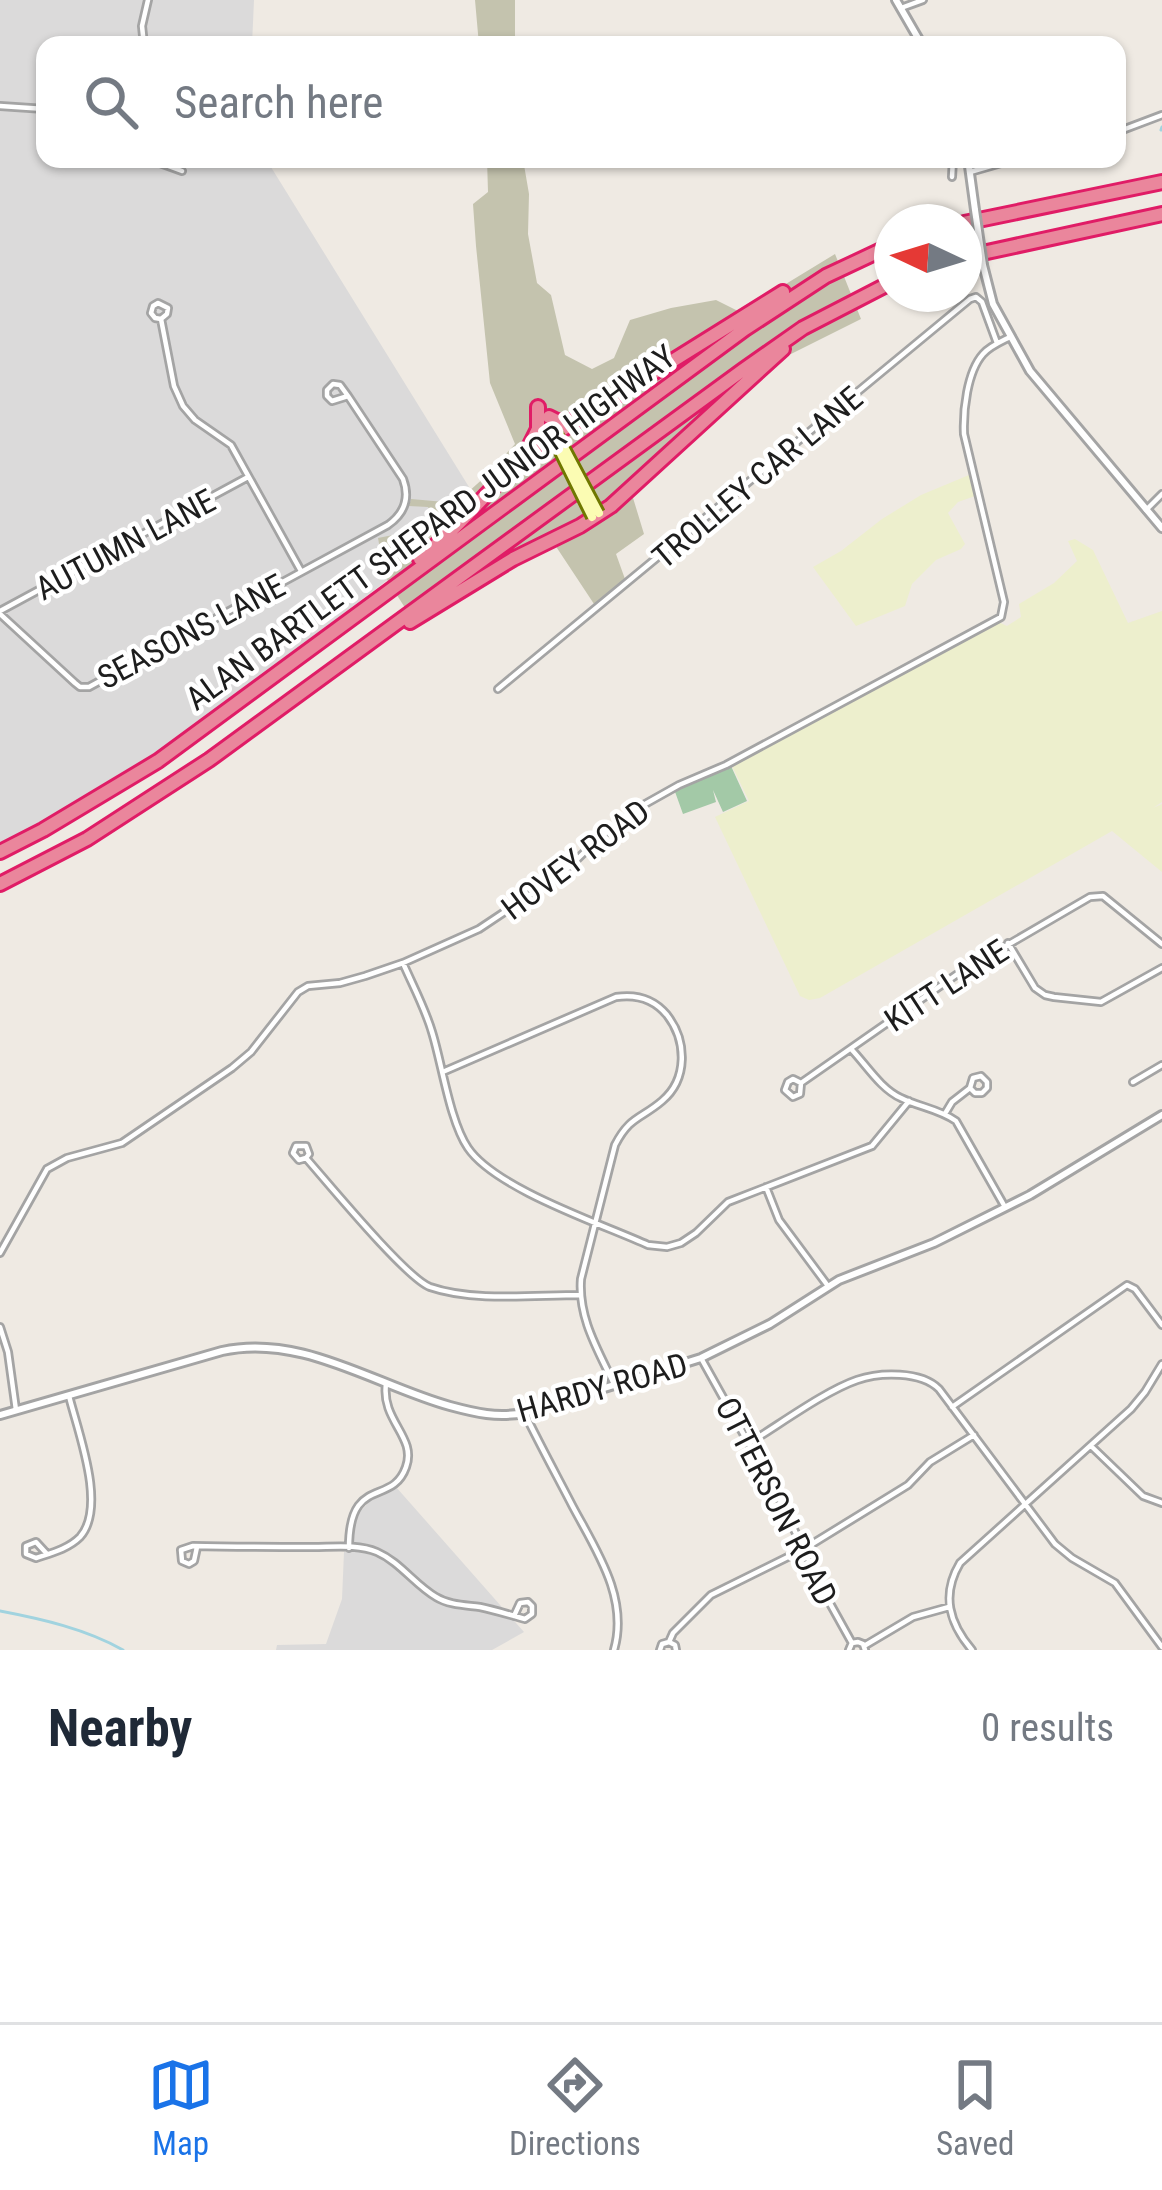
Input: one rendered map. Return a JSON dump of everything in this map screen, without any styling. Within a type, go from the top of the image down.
[{"type":"highway","points":[[982,219],[1162,182]]},
{"type":"highway","points":[[982,253],[1162,214]]},
{"type":"highway","points":[[518,461],[578,418],[817,272],[874,251]]},
{"type":"highway","name":"ALAN BARTLETT SHEPARD JUNIOR HIGHWAY","points":[[0,852],[158,761],[775,307],[874,253]]},
{"type":"highway","name":"ALAN BARTLETT SHEPARD JUNIOR HIGHWAY","points":[[0,884],[87,838],[209,760],[796,333],[874,292]]},
{"type":"highway","points":[[362,649],[595,515],[634,487],[776,357],[796,333]]},
{"type":"highway","points":[[397,585],[518,461],[537,434],[543,412],[560,422],[578,418]]},
{"type":"main road","points":[[554,435],[595,515]]},
{"type":"street","points":[[143,36],[148,0]]},
{"type":"street","points":[[917,36],[899,4],[923,0]]},
{"type":"street","points":[[0,106],[36,108]]},
{"type":"street","points":[[1126,129],[1162,115]]},
{"type":"street","points":[[174,168],[182,171]]},
{"type":"street","points":[[952,168],[952,177]]},
{"type":"street","points":[[969,168],[990,296],[1010,337],[1043,389],[1162,528]]},
{"type":"street","points":[[970,172],[984,168]]},
{"type":"street","name":"TROLLEY CAR LANE","points":[[498,689],[970,299],[982,302],[997,343]]},
{"type":"street","points":[[161,319],[174,386],[183,406],[231,445],[301,571]]},
{"type":"street","points":[[997,343],[1010,337]]},
{"type":"street","name":"HOVEY ROAD","points":[[0,1252],[47,1169],[122,1143],[232,1068],[251,1052],[301,989],[350,981],[470,934],[563,873],[647,802],[726,765],[1001,616],[1004,602],[963,426],[975,368],[997,343]]},
{"type":"street","name":"SEASONS LANE","points":[[0,613],[77,686],[86,687],[392,523],[405,503],[403,479],[348,396]]},
{"type":"street","name":"AUTUMN LANE","points":[[0,613],[250,476]]},
{"type":"street","points":[[1146,510],[1162,494]]},
{"type":"street","name":"KITT LANE","points":[[801,1083],[956,975],[1096,895],[1162,944]]},
{"type":"street","points":[[1008,943],[1035,988],[1054,997],[1101,1002],[1162,968]]},
{"type":"street","points":[[403,963],[428,1019],[460,1132],[475,1157],[528,1193],[648,1245],[674,1246],[696,1233],[728,1202],[872,1146],[910,1101]]},
{"type":"street","points":[[443,1072],[608,999],[634,996],[658,1006],[670,1019],[682,1053],[681,1070],[666,1098],[621,1133],[584,1267],[580,1294],[589,1331],[614,1384]]},
{"type":"street","points":[[851,1048],[887,1089],[945,1113],[962,1128],[1005,1207]]},
{"type":"street","points":[[1133,1082],[1162,1065]]},
{"type":"street","points":[[945,1113],[970,1088]]},
{"type":"street","name":"HARDY ROAD","points":[[0,1415],[223,1351],[253,1347],[320,1358],[428,1400],[484,1415],[524,1413],[700,1358],[770,1324],[867,1266],[934,1243],[1042,1188],[1162,1115]]},
{"type":"street","points":[[306,1158],[427,1286],[490,1295],[580,1294]]},
{"type":"street","points":[[766,1187],[779,1220],[829,1286]]},
{"type":"street","points":[[952,1407],[1127,1285],[1136,1289],[1160,1320]]},
{"type":"street","points":[[0,1327],[16,1410]]},
{"type":"street","name":"OTTERSON ROAD","points":[[700,1358],[749,1443],[851,1647],[860,1642],[864,1648]]},
{"type":"street","points":[[972,1650],[957,1631],[949,1607],[949,1588],[960,1563],[1137,1402],[1162,1364]]},
{"type":"street","points":[[749,1443],[846,1384],[867,1377],[920,1377],[932,1382],[1065,1553],[1115,1583],[1162,1647]]},
{"type":"street","points":[[349,1548],[355,1508],[399,1479],[408,1459],[404,1438],[387,1408],[386,1384]]},
{"type":"street","points":[[47,1554],[76,1540],[92,1516],[69,1396]]},
{"type":"street","points":[[524,1413],[602,1558],[616,1614],[614,1650]]},
{"type":"street","points":[[660,1650],[714,1592],[804,1550],[908,1485],[930,1462],[974,1435]]},
{"type":"street","points":[[1091,1446],[1143,1496],[1162,1503]]},
{"type":"street","points":[[196,1546],[349,1548],[379,1553],[446,1603],[514,1616]]},
{"type":"street","points":[[864,1648],[913,1617],[949,1607]]},
{"type":"street","points":[[669,1642],[676,1650]]},
{"type":"shaded area","points":[[0,0],[254,0],[252,36],[36,36],[36,168],[272,168],[482,508],[103,791],[0,843]]},
{"type":"shaded area","points":[[475,0],[515,0],[515,36],[478,36]]},
{"type":"shaded area","points":[[487,168],[525,168],[528,234],[537,283],[551,295],[565,355],[592,369],[614,358],[630,320],[716,300],[740,312],[835,254],[861,319],[765,367],[630,488],[644,534],[616,554],[625,579],[594,604],[555,545],[443,602],[416,625],[379,567],[378,538],[403,533],[409,542],[428,530],[435,520],[428,507],[409,506],[411,499],[456,503],[515,444],[490,383],[473,204],[488,192]]},
{"type":"shaded area","points":[[969,475],[975,496],[958,502],[948,513],[965,544],[936,560],[912,584],[905,606],[856,626],[813,567],[921,495]]},
{"type":"shaded area","points":[[1075,539],[1093,550],[1128,623],[1162,611],[1162,802],[1153,808],[1162,804],[1162,872],[1112,831],[820,998],[800,996],[715,817],[749,801],[731,764],[996,621],[1007,626],[1021,617],[1019,604],[1054,583],[1077,561],[1068,541]]},
{"type":"shaded area","points":[[396,1487],[524,1632],[492,1650],[276,1650],[277,1645],[326,1644],[342,1599],[344,1552],[353,1551],[359,1513]]},
{"type":"green space","points":[[731,766],[747,801],[723,812],[713,790],[716,802],[683,814],[674,789]]},
{"type":"waterway","points":[[0,1611],[48,1621],[123,1650]]}]
